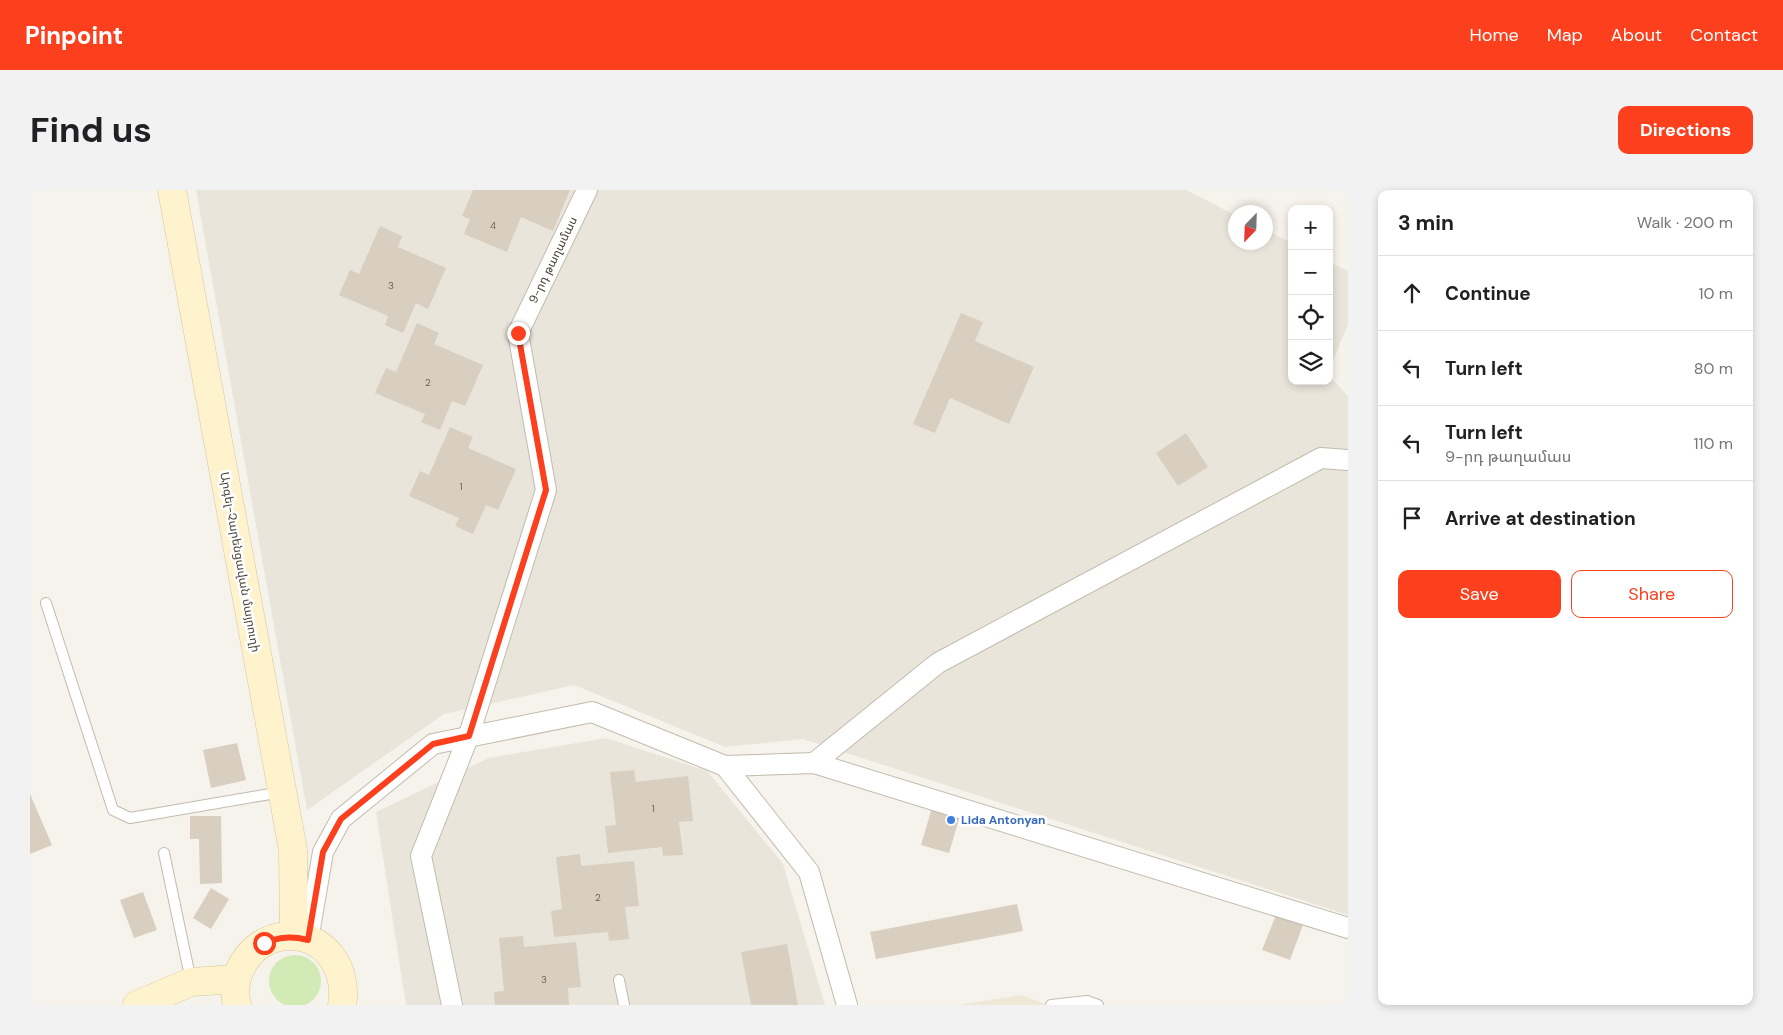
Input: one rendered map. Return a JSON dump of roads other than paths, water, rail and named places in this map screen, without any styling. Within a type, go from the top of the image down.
[{"type":"main road","name":"Արգել-Չարենցավան մայրուղի","points":[[172,190],[283,792],[293,850],[301,938]]},
{"type":"main road","points":[[137,1005],[191,982],[237,992],[242,964],[251,952],[264,943],[278,938],[301,938],[320,946],[339,967],[343,981],[344,995],[342,1005]]},
{"type":"street","name":"9-րդ թաղամաս","points":[[452,1005],[421,856],[469,736],[546,490],[518,333],[587,190]]},
{"type":"street","points":[[814,763],[938,663],[1320,458],[1348,460]]},
{"type":"street","points":[[301,938],[323,852],[341,819],[433,744],[592,712],[725,766],[814,763],[1348,928]]},
{"type":"street","points":[[725,766],[809,872],[847,1005]]},
{"type":"lane","points":[[46,603],[113,810],[130,818],[283,792]]},
{"type":"lane","points":[[164,853],[191,982]]},
{"type":"lane","points":[[619,980],[624,1005]]},
{"type":"lane","points":[[1051,1005],[1087,1001],[1098,1005]]},
{"type":"place","name":"Lida Antonyan","points":[[951,820]]}]
